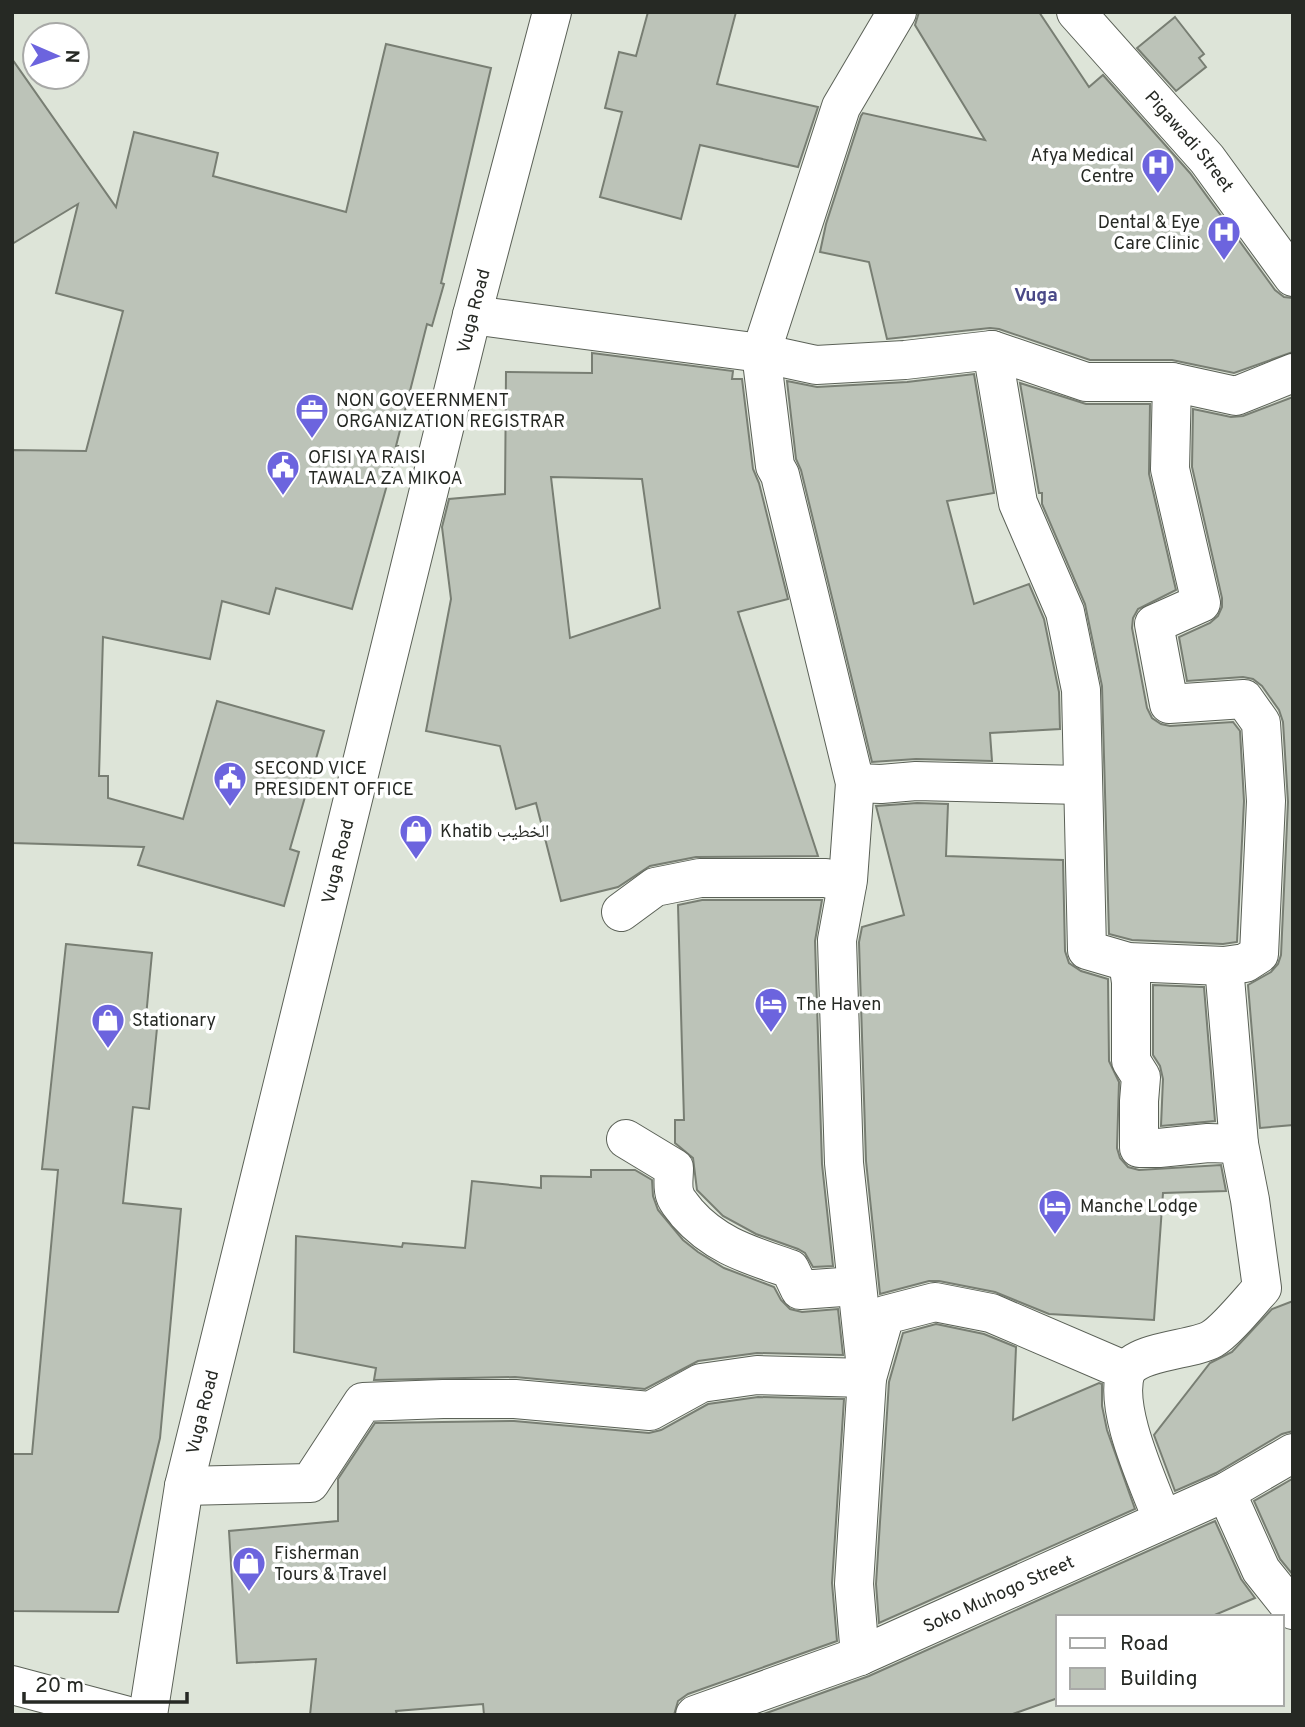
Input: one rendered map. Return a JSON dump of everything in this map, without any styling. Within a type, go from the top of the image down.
[{"type":"street","name":"Vuga Road","points":[[148,1715],[184,1486],[472,315],[552,12]]},
{"type":"street","points":[[860,1656],[854,1584],[867,1378],[844,1163],[837,940],[847,884],[855,783],[780,475],[775,466],[761,353],[841,107],[897,12]]},
{"type":"street","name":"Pigawadi Street","points":[[1076,12],[1207,159],[1293,277]]},
{"type":"street","points":[[472,315],[761,353],[816,365],[905,360],[992,350],[1086,382],[1172,382],[1236,396],[1293,373]]},
{"type":"street","points":[[992,350],[1018,503],[1065,612],[1081,690],[1087,950],[1128,962],[1224,966],[1245,963],[1259,954],[1266,801],[1261,723],[1244,699],[1169,704],[1154,624],[1201,603],[1170,469],[1172,382]]},
{"type":"street","points":[[855,783],[916,781],[1082,785]]},
{"type":"street","points":[[621,912],[655,887],[700,878],[826,878],[847,884]]},
{"type":"street","points":[[1128,962],[1131,982],[1131,1061],[1141,1077],[1139,1148],[1208,1143],[1239,1144]]},
{"type":"street","points":[[1162,1519],[1125,1415],[1122,1383],[1126,1371],[1130,1365],[1170,1349],[1212,1339],[1262,1288],[1239,1144],[1224,966]]},
{"type":"street","points":[[626,1139],[674,1168],[673,1187],[679,1203],[697,1224],[730,1249],[790,1269],[800,1290],[856,1286]]},
{"type":"street","points":[[867,1378],[886,1315],[935,1302],[991,1312],[1126,1371]]},
{"type":"street","points":[[184,1486],[310,1483],[363,1402],[515,1399],[650,1410],[701,1384],[757,1375],[867,1378]]},
{"type":"street","name":"Soko Muhogo Street","points":[[695,1715],[860,1656],[1226,1492],[1293,1453]]},
{"type":"street","points":[[1226,1492],[1261,1570],[1293,1610]]},
{"type":"street","points":[[12,1685],[125,1715]]},
{"type":"building","points":[[648,12],[736,12],[717,84],[818,107],[798,167],[700,145],[681,219],[600,197],[622,112],[605,108],[619,52],[636,56]]},
{"type":"building","points":[[919,12],[1039,12],[1089,87],[1103,75],[1190,173],[1275,290],[1284,297],[1293,298],[1293,352],[1234,373],[1172,360],[1090,360],[990,328],[887,339],[869,262],[820,252],[826,224],[861,116],[863,113],[985,140],[915,25]]},
{"type":"building","points":[[1175,17],[1204,54],[1199,58],[1206,67],[1176,91],[1137,48]]},
{"type":"building","points":[[386,44],[491,68],[441,283],[444,284],[432,326],[427,324],[398,446],[352,609],[276,588],[269,614],[222,601],[210,659],[103,637],[99,776],[108,776],[108,798],[183,819],[217,701],[324,731],[290,849],[299,852],[284,906],[138,865],[144,847],[12,843],[12,450],[86,451],[123,311],[56,293],[78,204],[12,244],[12,59],[21,72],[21,91],[34,91],[116,207],[134,132],[218,153],[213,176],[346,212]]},
{"type":"building","points":[[592,353],[733,371],[732,379],[742,379],[753,469],[759,483],[788,599],[738,612],[818,856],[696,857],[650,866],[618,887],[561,901],[536,803],[516,809],[500,746],[426,731],[451,599],[442,527],[449,499],[505,494],[506,372],[592,373]],"holes":[[[551,477],[642,479],[660,608],[570,638]]]},
{"type":"building","points":[[974,374],[994,493],[947,501],[974,604],[1029,584],[1044,619],[1059,692],[1060,729],[990,733],[992,761],[916,759],[872,762],[801,470],[796,459],[787,381],[817,387],[907,382]]},
{"type":"building","points":[[1020,383],[1086,404],[1150,404],[1149,474],[1176,590],[1138,609],[1132,628],[1147,708],[1152,718],[1170,726],[1233,722],[1240,731],[1244,801],[1237,942],[1223,944],[1132,940],[1109,934],[1102,686],[1085,604],[1042,504],[1042,493],[1039,493]]},
{"type":"building","points":[[1293,397],[1293,1125],[1260,1128],[1248,985],[1271,972],[1281,955],[1288,802],[1283,722],[1279,710],[1262,686],[1253,679],[1243,677],[1187,681],[1179,637],[1210,623],[1218,616],[1222,607],[1192,467],[1193,409],[1231,417],[1243,416]]},
{"type":"building","points":[[948,804],[946,856],[1063,860],[1065,951],[1069,963],[1081,971],[1108,979],[1109,1061],[1119,1082],[1117,1148],[1120,1158],[1128,1167],[1139,1170],[1221,1165],[1226,1191],[1163,1193],[1154,1320],[1049,1314],[995,1292],[939,1281],[929,1281],[880,1294],[866,1161],[859,942],[862,927],[904,915],[876,806]]},
{"type":"building","points":[[702,900],[822,900],[815,941],[822,1164],[833,1266],[813,1267],[805,1253],[798,1249],[756,1234],[723,1216],[697,1190],[693,1158],[675,1143],[675,1120],[684,1120],[678,905]]},
{"type":"building","points":[[66,944],[152,953],[146,1017],[158,1018],[149,1109],[133,1107],[123,1203],[181,1209],[160,1438],[118,1612],[12,1611],[12,1454],[32,1454],[58,1170],[42,1169]]},
{"type":"building","points":[[1153,985],[1204,987],[1215,1121],[1161,1126],[1163,1079],[1160,1066],[1153,1055]]},
{"type":"building","points":[[591,1170],[635,1170],[652,1180],[653,1196],[658,1210],[683,1240],[724,1268],[774,1287],[790,1309],[802,1312],[838,1309],[843,1355],[757,1353],[698,1361],[645,1389],[515,1377],[374,1380],[376,1368],[294,1352],[296,1236],[402,1247],[403,1243],[465,1248],[472,1181],[541,1188],[541,1176],[591,1177]]},
{"type":"building","points":[[1293,1301],[1293,1431],[1282,1434],[1216,1473],[1175,1491],[1154,1435],[1210,1363],[1232,1352],[1272,1309]]},
{"type":"building","points":[[936,1324],[984,1334],[1016,1347],[1013,1420],[1102,1384],[1102,1406],[1107,1430],[1135,1509],[879,1623],[876,1584],[889,1382],[903,1333]]},
{"type":"building","points":[[758,1397],[844,1399],[832,1583],[837,1641],[688,1694],[678,1701],[674,1715],[484,1715],[483,1704],[396,1711],[397,1715],[310,1715],[316,1659],[237,1663],[229,1531],[338,1521],[338,1479],[375,1423],[514,1421],[649,1433],[661,1430],[708,1404]]},
{"type":"building","points":[[1292,1479],[1293,1575],[1280,1559],[1254,1501]]},
{"type":"building","points":[[1215,1521],[1241,1579],[1255,1598],[1215,1615],[1056,1615],[1056,1699],[1010,1715],[761,1715],[869,1676]]},
{"type":"place","name":"Afya Medical Centre","points":[[1158,195]]},
{"type":"place","name":"Dental & Eye Care Clinic","points":[[1224,262]]},
{"type":"place","name":"NON GOVEERNMENT ORGANIZATION REGISTRAR","points":[[312,440]]},
{"type":"place","name":"OFISI YA RAISI TAWALA ZA MIKOA","points":[[283,497]]},
{"type":"place","name":"SECOND VICE PRESIDENT OFFICE","points":[[230,808]]},
{"type":"place","name":"Khatib الخطيب","points":[[416,861]]},
{"type":"place","name":"The Haven","points":[[771,1034]]},
{"type":"place","name":"Stationary","points":[[108,1050]]},
{"type":"place","name":"Manche Lodge","points":[[1055,1236]]},
{"type":"place","name":"Fisherman Tours & Travel","points":[[249,1593]]},
{"type":"district","name":"Vuga","points":[[1036,294]]}]
